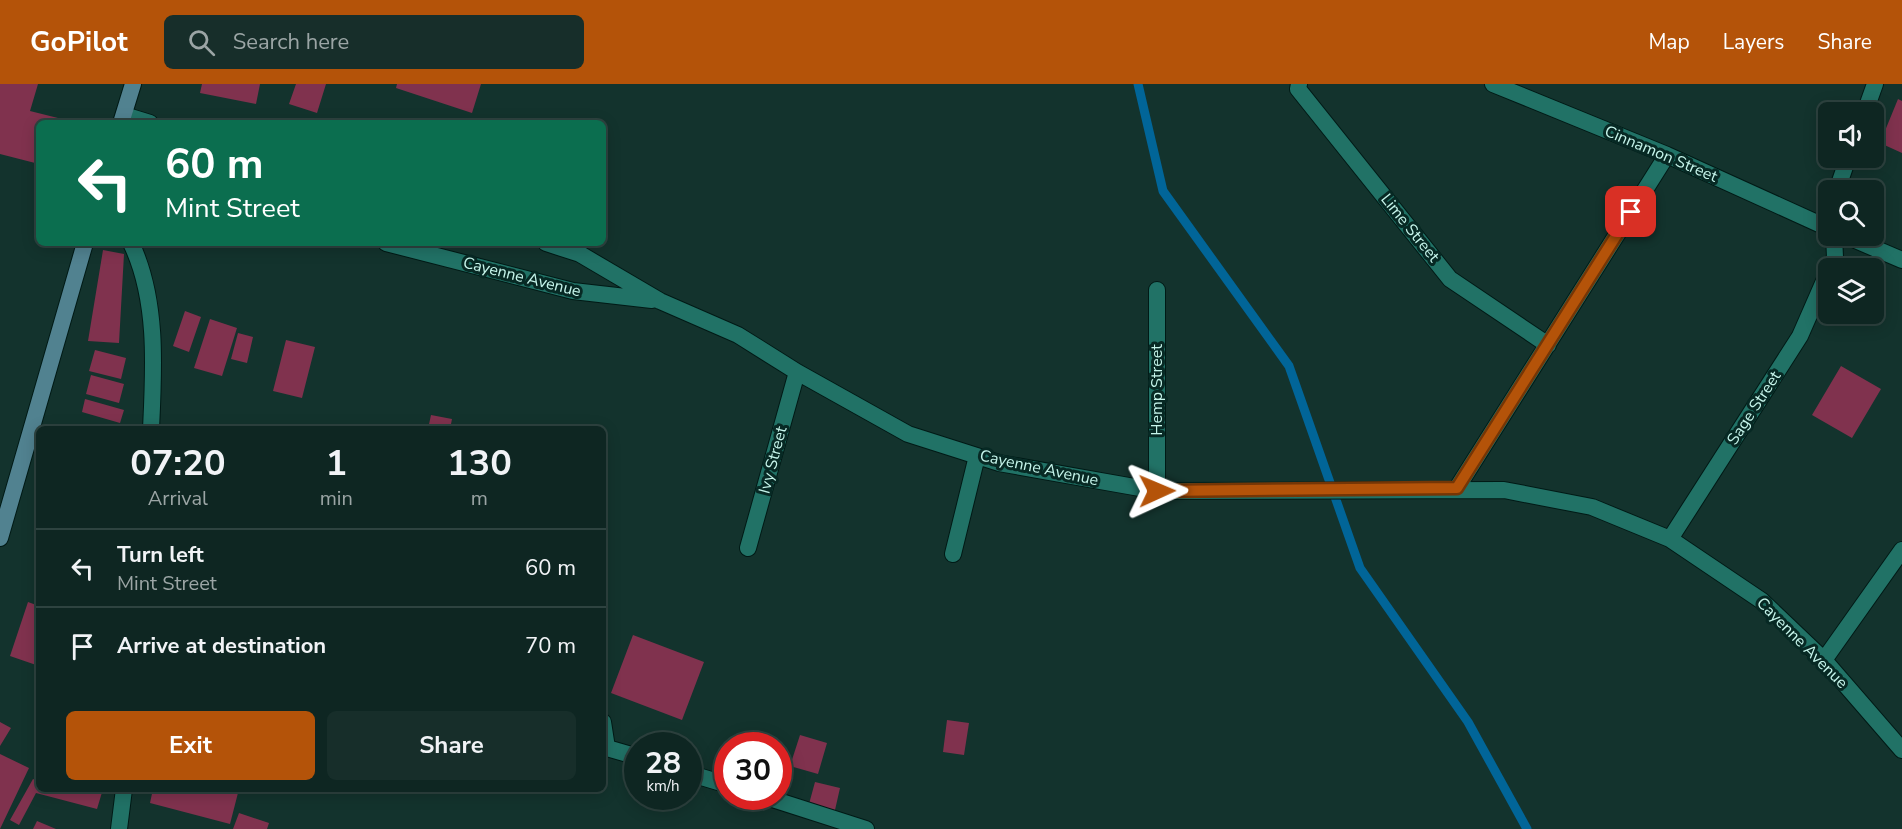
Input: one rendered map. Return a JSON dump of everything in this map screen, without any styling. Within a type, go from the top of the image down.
[{"type":"main road","points":[[122,119],[133,84]]},
{"type":"main road","points":[[0,538],[84,246]]},
{"type":"street","name":"Lime Street","points":[[1299,84],[1298,89],[1450,279],[1548,345]]},
{"type":"street","name":"Cinnamon Street","points":[[1493,84],[1667,155],[1818,223]]},
{"type":"street","points":[[1868,102],[1875,84]]},
{"type":"street","points":[[1457,488],[1667,155]]},
{"type":"street","points":[[132,246],[140,262],[149,307],[153,382],[151,426]]},
{"type":"street","name":"Cayenne Avenue","points":[[398,246],[573,291],[660,301]]},
{"type":"street","name":"Cayenne Avenue","points":[[555,246],[580,254],[660,301],[738,335],[797,372],[908,434],[977,456],[1040,471],[1157,491],[1457,488],[1504,490],[1592,507],[1670,539],[1762,601],[1824,660],[1902,750]]},
{"type":"street","points":[[1869,246],[1902,260]]},
{"type":"street","name":"Hemp Street","points":[[1157,290],[1157,491]]},
{"type":"street","name":"Sage Street","points":[[1670,539],[1800,336],[1818,295]]},
{"type":"street","name":"Ivy Street","points":[[748,548],[797,372]]},
{"type":"street","points":[[953,554],[977,456]]},
{"type":"street","points":[[1824,660],[1902,550]]},
{"type":"street","points":[[606,742],[607,748],[624,753]]},
{"type":"street","points":[[118,829],[124,792]]},
{"type":"street","points":[[792,805],[866,829]]},
{"type":"building","points":[[0,84],[38,84],[30,111],[66,120],[36,120],[36,163],[0,154]]},
{"type":"building","points":[[202,84],[260,84],[256,104],[200,93]]},
{"type":"building","points":[[296,84],[326,84],[317,113],[289,104]]},
{"type":"building","points":[[397,84],[481,84],[472,113],[396,88]]},
{"type":"building","points":[[1898,99],[1902,101],[1902,153],[1884,145],[1884,133]]},
{"type":"building","points":[[103,250],[124,254],[119,343],[88,341]]},
{"type":"building","points":[[185,311],[201,317],[189,352],[173,346]]},
{"type":"building","points":[[210,319],[237,328],[222,376],[194,368]]},
{"type":"building","points":[[238,333],[253,337],[247,363],[231,359]]},
{"type":"building","points":[[286,340],[315,347],[302,398],[273,391]]},
{"type":"building","points":[[95,350],[126,358],[121,379],[89,371]]},
{"type":"building","points":[[1841,366],[1881,389],[1852,438],[1812,415]]},
{"type":"building","points":[[91,375],[124,384],[119,403],[86,394]]},
{"type":"building","points":[[85,399],[124,410],[120,423],[82,412]]},
{"type":"building","points":[[431,415],[452,419],[451,426],[429,426]]},
{"type":"building","points":[[28,602],[36,605],[36,665],[10,656]]},
{"type":"building","points":[[633,635],[704,662],[682,720],[611,693]]},
{"type":"building","points":[[947,720],[969,723],[964,755],[943,752]]},
{"type":"building","points":[[0,722],[11,728],[0,746]]},
{"type":"building","points":[[800,735],[827,743],[818,774],[792,767]]},
{"type":"building","points":[[0,754],[29,768],[0,829]]},
{"type":"building","points":[[33,779],[36,780],[36,792],[102,792],[97,809],[36,793],[19,825],[10,820]]},
{"type":"building","points":[[815,782],[840,788],[835,810],[809,804]]},
{"type":"building","points":[[152,792],[238,792],[230,824],[150,803]]},
{"type":"building","points":[[239,813],[269,823],[267,829],[233,829]]},
{"type":"building","points":[[37,821],[56,829],[33,829]]},
{"type":"waterway","points":[[1138,84],[1163,191],[1289,366],[1360,568],[1468,722],[1527,829]]},
{"type":"route","points":[[1157,491],[1457,488],[1631,212]]}]
